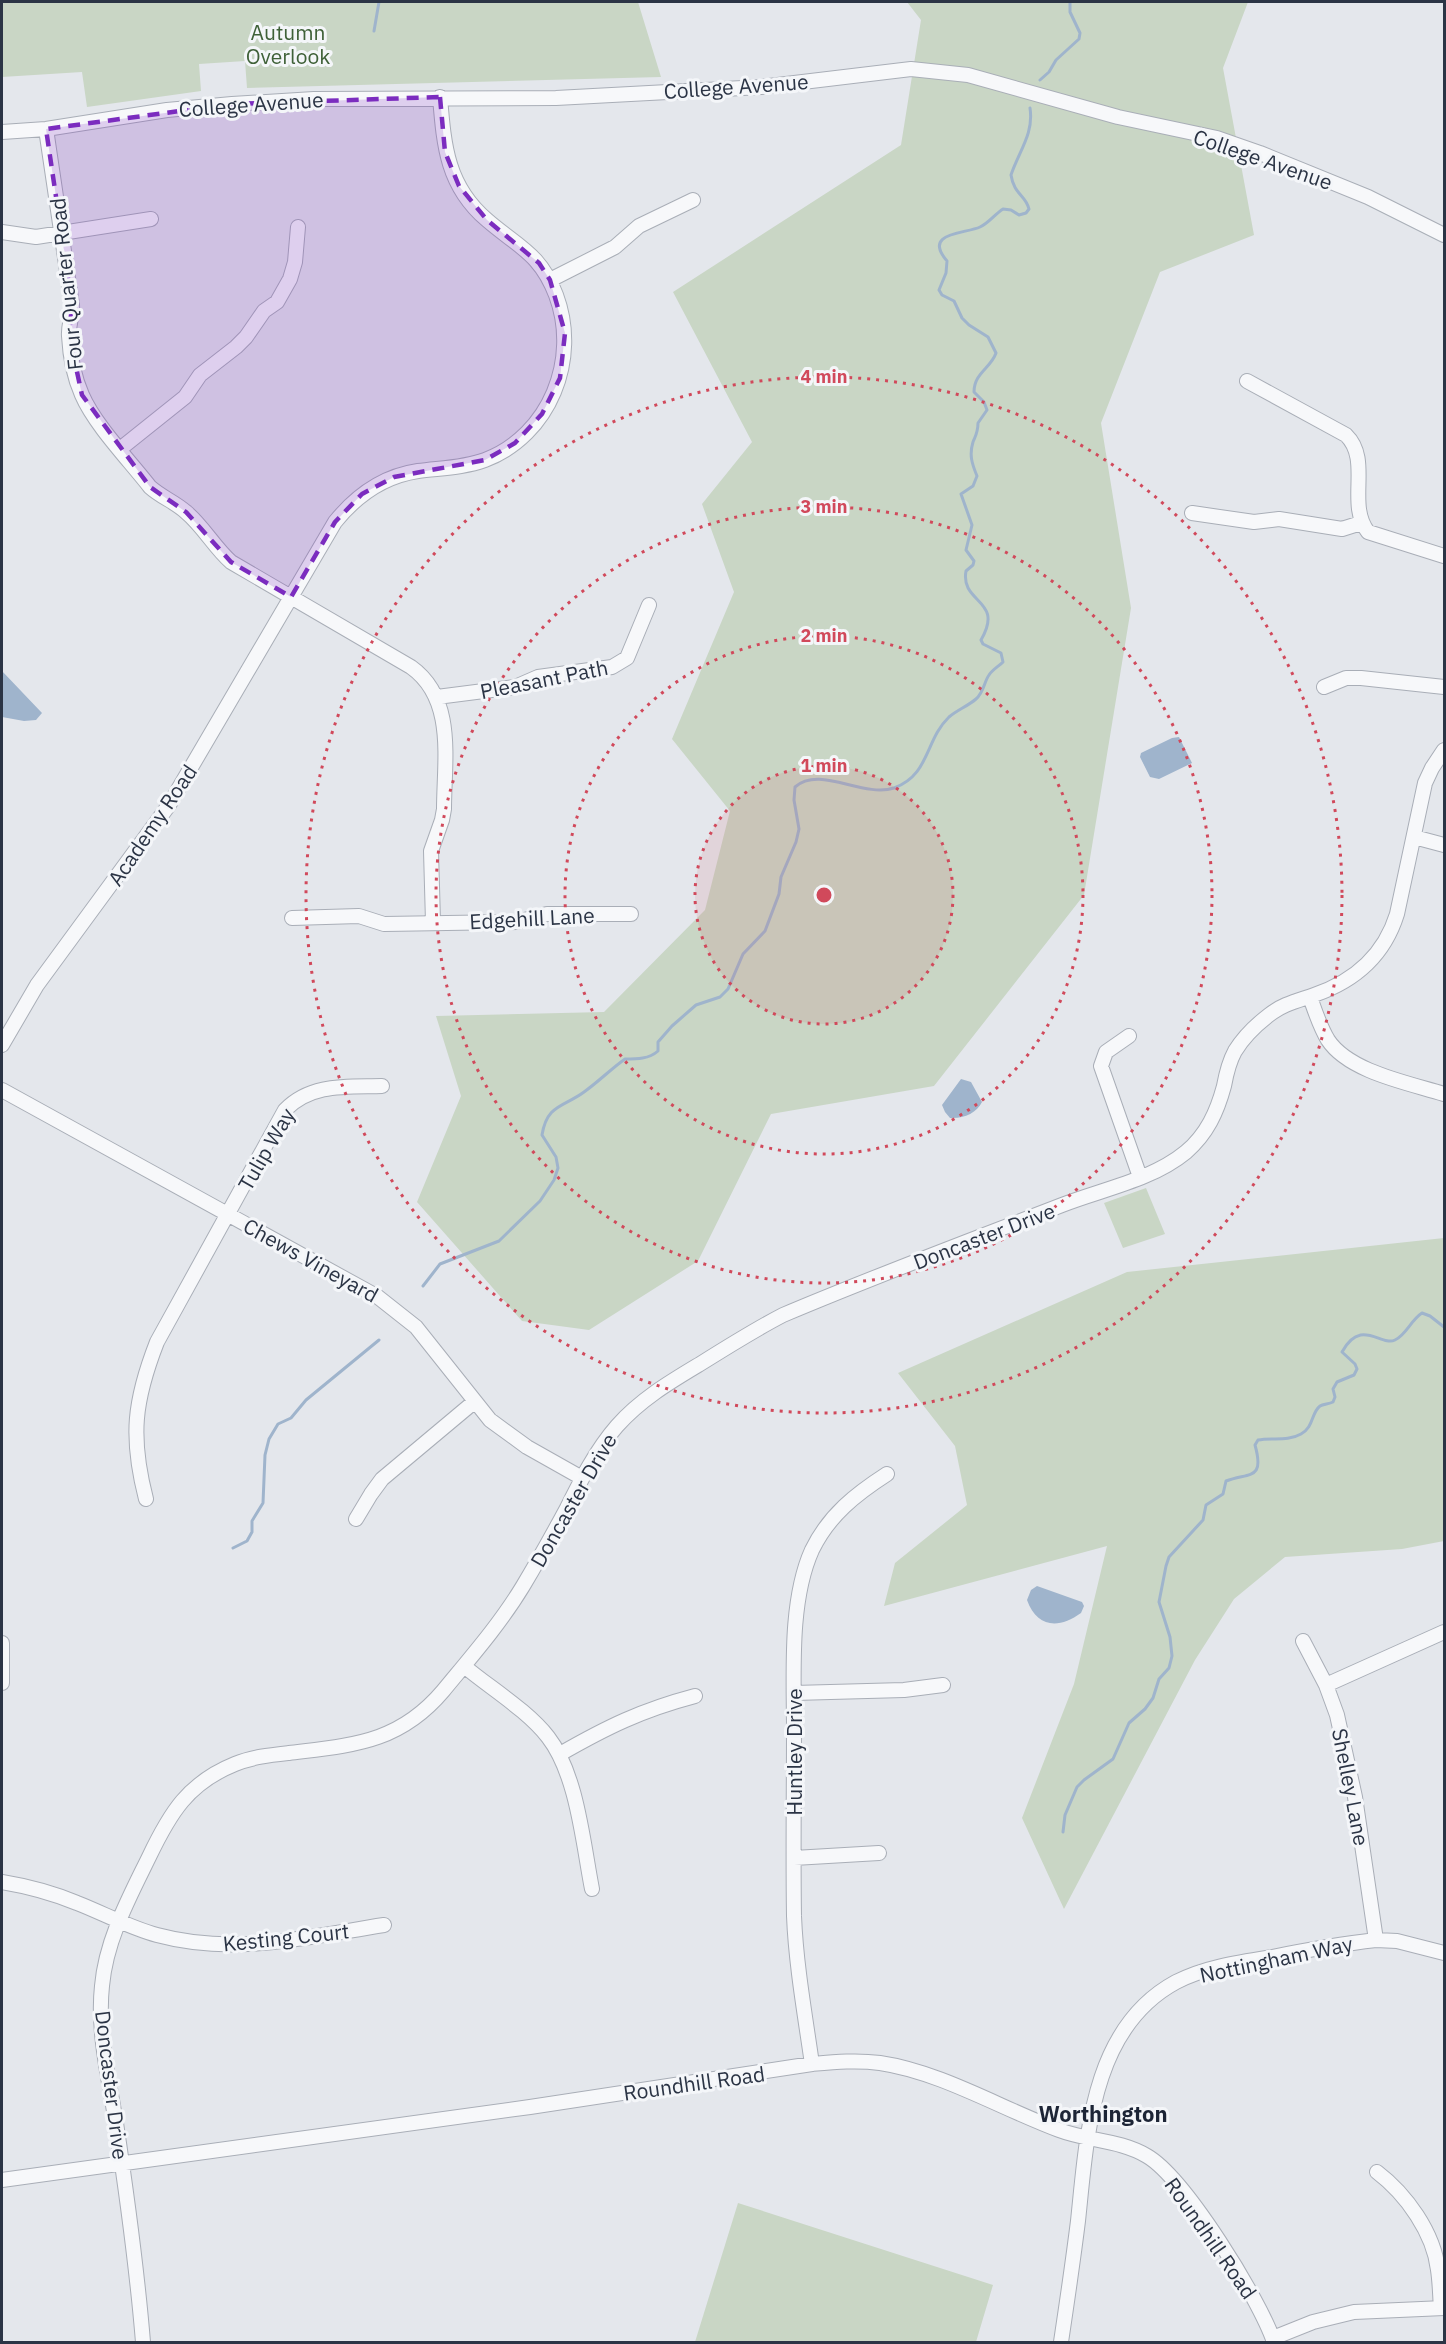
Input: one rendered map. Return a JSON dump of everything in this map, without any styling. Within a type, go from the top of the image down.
[{"type":"street","name":"College Avenue","points":[[2,132],[46,129],[156,111],[232,104],[314,99],[556,98],[760,87],[911,69],[968,75],[1118,117],[1217,138],[1368,197],[1444,235]]},
{"type":"street","name":"Academy Road","points":[[2,1045],[37,986],[169,805],[335,522],[347,507],[362,495],[394,477],[416,471],[465,466],[502,452],[529,430],[552,398],[560,378],[564,356],[565,333],[561,307],[550,280],[527,251],[487,220],[470,203],[459,186],[445,152],[440,98]]},
{"type":"street","name":"Four Quarter Road","points":[[46,129],[72,304],[73,316],[69,335],[76,376],[82,395],[92,413],[150,487],[161,497],[186,512],[231,562],[411,667],[421,674],[437,697]]},
{"type":"street","points":[[550,280],[615,247],[639,226],[693,200]]},
{"type":"street","points":[[2,232],[36,237],[152,219]]},
{"type":"street","points":[[120,449],[185,397],[200,375],[236,347],[264,311],[277,302],[290,279],[295,262],[298,227]]},
{"type":"street","points":[[1247,381],[1346,435],[1351,440],[1357,453],[1361,523],[1368,532],[1444,556]]},
{"type":"street","points":[[1192,513],[1254,522],[1279,519],[1342,529],[1361,523]]},
{"type":"street","name":"Pleasant Path","points":[[437,697],[515,687],[538,677],[620,664],[627,658],[649,605]]},
{"type":"street","points":[[1324,687],[1346,678],[1361,678],[1444,687]]},
{"type":"street","points":[[433,922],[431,851],[444,809],[444,726],[437,697]]},
{"type":"street","name":"Doncaster Drive","points":[[143,2343],[101,2011],[102,1986],[107,1956],[119,1921],[164,1824],[180,1801],[200,1782],[240,1761],[355,1745],[381,1738],[406,1725],[428,1708],[506,1612],[523,1586],[582,1478],[615,1428],[650,1395],[757,1329],[806,1306],[1140,1177],[1176,1160],[1204,1133],[1213,1119],[1234,1052],[1249,1033],[1282,1005],[1332,989],[1350,979],[1380,952],[1392,931],[1397,914],[1425,783],[1444,750]]},
{"type":"street","points":[[1414,837],[1444,845]]},
{"type":"street","name":"Edgehill Lane","points":[[292,918],[359,916],[384,924],[517,922],[547,914],[631,914]]},
{"type":"street","points":[[1310,997],[1329,1042],[1348,1059],[1362,1067],[1444,1094]]},
{"type":"street","points":[[1129,1036],[1106,1052],[1101,1066],[1140,1177]]},
{"type":"street","name":"Tulip Way","points":[[146,1499],[137,1467],[135,1439],[136,1416],[147,1368],[157,1342],[285,1110],[295,1100],[308,1093],[326,1088],[382,1086]]},
{"type":"street","name":"Chews Vineyard","points":[[2,1090],[364,1288],[399,1311],[435,1348],[490,1420],[582,1478]]},
{"type":"street","points":[[356,1519],[382,1479],[474,1402]]},
{"type":"street","name":"Huntley Drive","points":[[812,2064],[797,1957],[794,1858],[794,1693],[798,1603],[812,1551],[823,1532],[856,1494],[887,1474]]},
{"type":"street","points":[[1326,1685],[1444,1632]]},
{"type":"street","name":"Shelley Lane","points":[[1303,1641],[1326,1685],[1337,1715],[1355,1797],[1376,1940]]},
{"type":"street","points":[[2,1642],[2,1683]]},
{"type":"street","points":[[464,1666],[533,1721],[548,1736],[560,1754],[569,1779],[592,1889]]},
{"type":"street","points":[[794,1693],[904,1690],[943,1685]]},
{"type":"street","points":[[560,1754],[626,1718],[695,1696]]},
{"type":"street","points":[[794,1858],[879,1853]]},
{"type":"street","name":"Kesting Court","points":[[2,1882],[74,1902],[156,1935],[181,1941],[236,1946],[384,1925]]},
{"type":"street","name":"Nottingham Way","points":[[1061,2343],[1087,2138],[1103,2069],[1125,2028],[1158,1994],[1177,1982],[1226,1965],[1376,1940],[1397,1941],[1444,1953]]},
{"type":"street","name":"Roundhill Road","points":[[2,2180],[812,2064],[859,2061],[906,2069],[1061,2131],[1131,2149],[1147,2156],[1162,2168],[1180,2188],[1240,2275],[1260,2308],[1274,2340]]},
{"type":"street","points":[[1274,2340],[1313,2322],[1354,2312],[1443,2308],[1438,2269],[1424,2230],[1402,2196],[1377,2172]]},
{"type":"highlighted area","points":[[440,97],[445,152],[459,186],[487,220],[539,263],[550,280],[565,333],[560,378],[542,414],[515,443],[485,460],[394,477],[362,494],[335,522],[291,597],[231,562],[186,512],[150,487],[82,395],[69,335],[72,305],[46,129],[232,104]]},
{"type":"green space","name":"Autumn Overlook","points":[[2,2],[638,2],[661,77],[247,88],[245,61],[199,64],[201,91],[87,107],[82,72],[2,77]]},
{"type":"green space","points":[[907,2],[1248,2],[1223,68],[1254,235],[1160,272],[1101,423],[1131,608],[1084,895],[934,1086],[771,1114],[698,1261],[589,1330],[522,1321],[417,1202],[461,1096],[436,1016],[604,1012],[705,910],[730,811],[672,739],[734,592],[702,504],[752,442],[673,292],[901,145],[921,20]]},
{"type":"green space","points":[[1146,1188],[1165,1234],[1123,1248],[1104,1203]]},
{"type":"green space","points":[[1444,1238],[1444,1541],[1402,1549],[1285,1557],[1234,1599],[1195,1660],[1064,1909],[1022,1818],[1074,1684],[1107,1546],[884,1606],[895,1563],[967,1505],[955,1446],[898,1373],[1127,1272]]},
{"type":"green space","points":[[738,2203],[993,2285],[976,2342],[695,2342]]},
{"type":"water","points":[[2,671],[42,713],[36,720],[24,721],[2,717]]},
{"type":"water","points":[[1179,737],[1192,763],[1159,779],[1150,777],[1140,757],[1141,753]]},
{"type":"water","points":[[961,1079],[971,1082],[982,1102],[969,1114],[950,1118],[942,1105]]},
{"type":"water","points":[[1037,1586],[1082,1602],[1084,1606],[1081,1613],[1065,1622],[1043,1621],[1031,1609],[1027,1600],[1031,1590]]},
{"type":"waterway","points":[[374,31],[379,2]]},
{"type":"waterway","points":[[1040,80],[1049,72],[1056,60],[1079,39],[1080,33],[1070,12],[1070,2]]},
{"type":"waterway","points":[[423,1286],[440,1264],[499,1241],[540,1201],[554,1180],[558,1168],[556,1157],[542,1135],[544,1125],[552,1112],[584,1092],[625,1059],[643,1058],[654,1054],[658,1051],[658,1042],[672,1026],[696,1005],[720,997],[728,989],[743,954],[765,931],[779,894],[781,877],[799,829],[794,800],[795,787],[805,781],[817,779],[882,790],[894,788],[906,782],[921,766],[941,726],[949,717],[976,699],[990,673],[1003,662],[1001,653],[983,644],[981,640],[987,627],[988,617],[966,582],[966,571],[974,561],[966,550],[972,525],[961,494],[973,486],[977,476],[971,451],[978,423],[987,410],[984,402],[974,392],[975,385],[996,353],[988,337],[969,325],[962,318],[954,301],[942,295],[939,290],[946,273],[947,261],[941,252],[940,244],[942,239],[948,236],[983,225],[1003,209],[1011,210],[1019,215],[1026,213],[1029,209],[1017,191],[1011,175],[1028,134],[1030,108]]},
{"type":"waterway","points":[[1063,1832],[1065,1815],[1077,1787],[1113,1759],[1129,1723],[1145,1709],[1153,1698],[1159,1679],[1169,1668],[1172,1656],[1170,1637],[1159,1602],[1166,1566],[1169,1557],[1203,1520],[1206,1505],[1223,1494],[1226,1481],[1248,1475],[1256,1470],[1258,1457],[1255,1445],[1258,1440],[1290,1438],[1301,1434],[1308,1428],[1317,1409],[1333,1402],[1335,1397],[1333,1389],[1337,1382],[1354,1375],[1357,1369],[1355,1364],[1342,1352],[1356,1336],[1395,1340],[1422,1313],[1444,1327]]},
{"type":"waterway","points":[[233,1548],[247,1541],[252,1532],[252,1521],[263,1503],[265,1455],[269,1439],[278,1424],[291,1418],[306,1400],[379,1340]]},
{"type":"district","name":"Worthington","points":[[1103,2113]]}]
